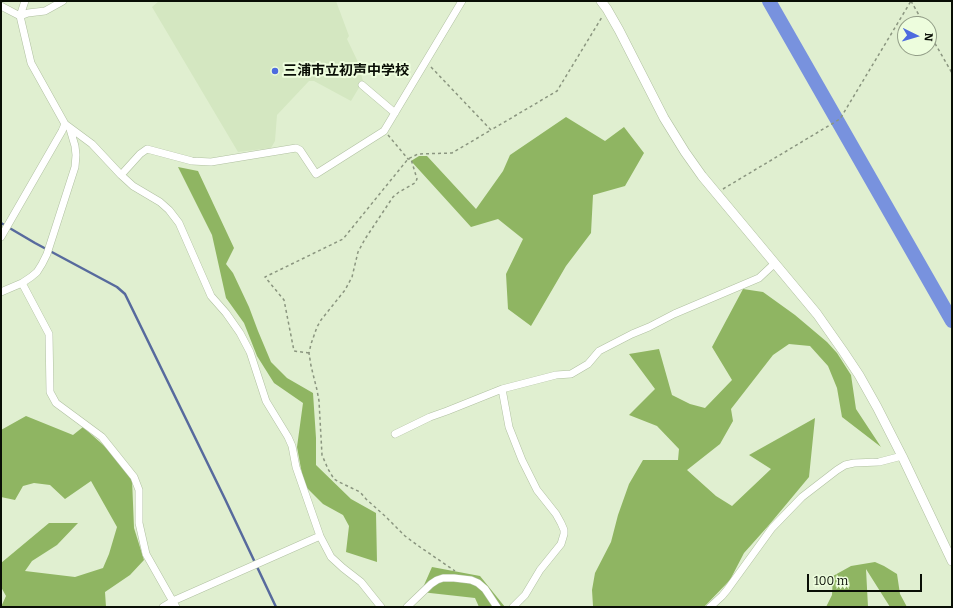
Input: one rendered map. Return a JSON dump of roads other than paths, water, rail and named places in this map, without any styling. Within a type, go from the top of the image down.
[{"type":"street","points":[[1,292],[22,283],[37,272],[42,264],[75,167],[76,155],[75,146],[67,126],[31,63],[20,16],[25,1]]},
{"type":"street","points":[[1,6],[20,16],[28,13],[45,11],[63,1]]},
{"type":"street","points":[[122,175],[140,154],[147,149],[192,161],[211,162],[296,148],[300,150],[316,174],[384,131],[462,1]]},
{"type":"street","points":[[601,1],[607,9],[664,118],[685,152],[702,176],[817,314],[855,369],[877,407],[902,456],[952,561]]},
{"type":"street","points":[[362,85],[395,113]]},
{"type":"street","points":[[67,126],[92,144],[133,186],[160,202],[169,210],[179,223],[211,296],[226,313],[240,333],[250,352],[266,401],[292,446],[296,467],[320,536],[331,556],[343,568],[361,582],[381,607]]},
{"type":"street","points":[[1,237],[62,131],[67,126]]},
{"type":"street","points":[[395,434],[430,417],[502,389],[556,375],[571,374],[588,364],[599,351],[674,314],[759,278],[775,263]]},
{"type":"street","points":[[22,283],[48,334],[50,392],[56,403],[102,437],[134,477],[139,490],[139,523],[146,554],[175,604]]},
{"type":"street","points":[[502,389],[509,426],[522,460],[537,490],[556,514],[564,530],[561,544],[540,570],[525,595],[513,607]]},
{"type":"street","points":[[710,607],[727,590],[772,528],[802,497],[845,465],[854,463],[879,462],[902,456]]},
{"type":"street","points":[[163,607],[175,604],[251,566],[320,536]]},
{"type":"street","points":[[407,607],[431,584],[443,578],[468,579],[478,583],[485,589],[497,607]]},
{"type":"waterway","points":[[769,1],[952,321]]},
{"type":"waterway","points":[[1,223],[117,287],[125,294],[276,607]]},
{"type":"place","name":"三浦市立初声中学校","points":[[275,71]]}]
